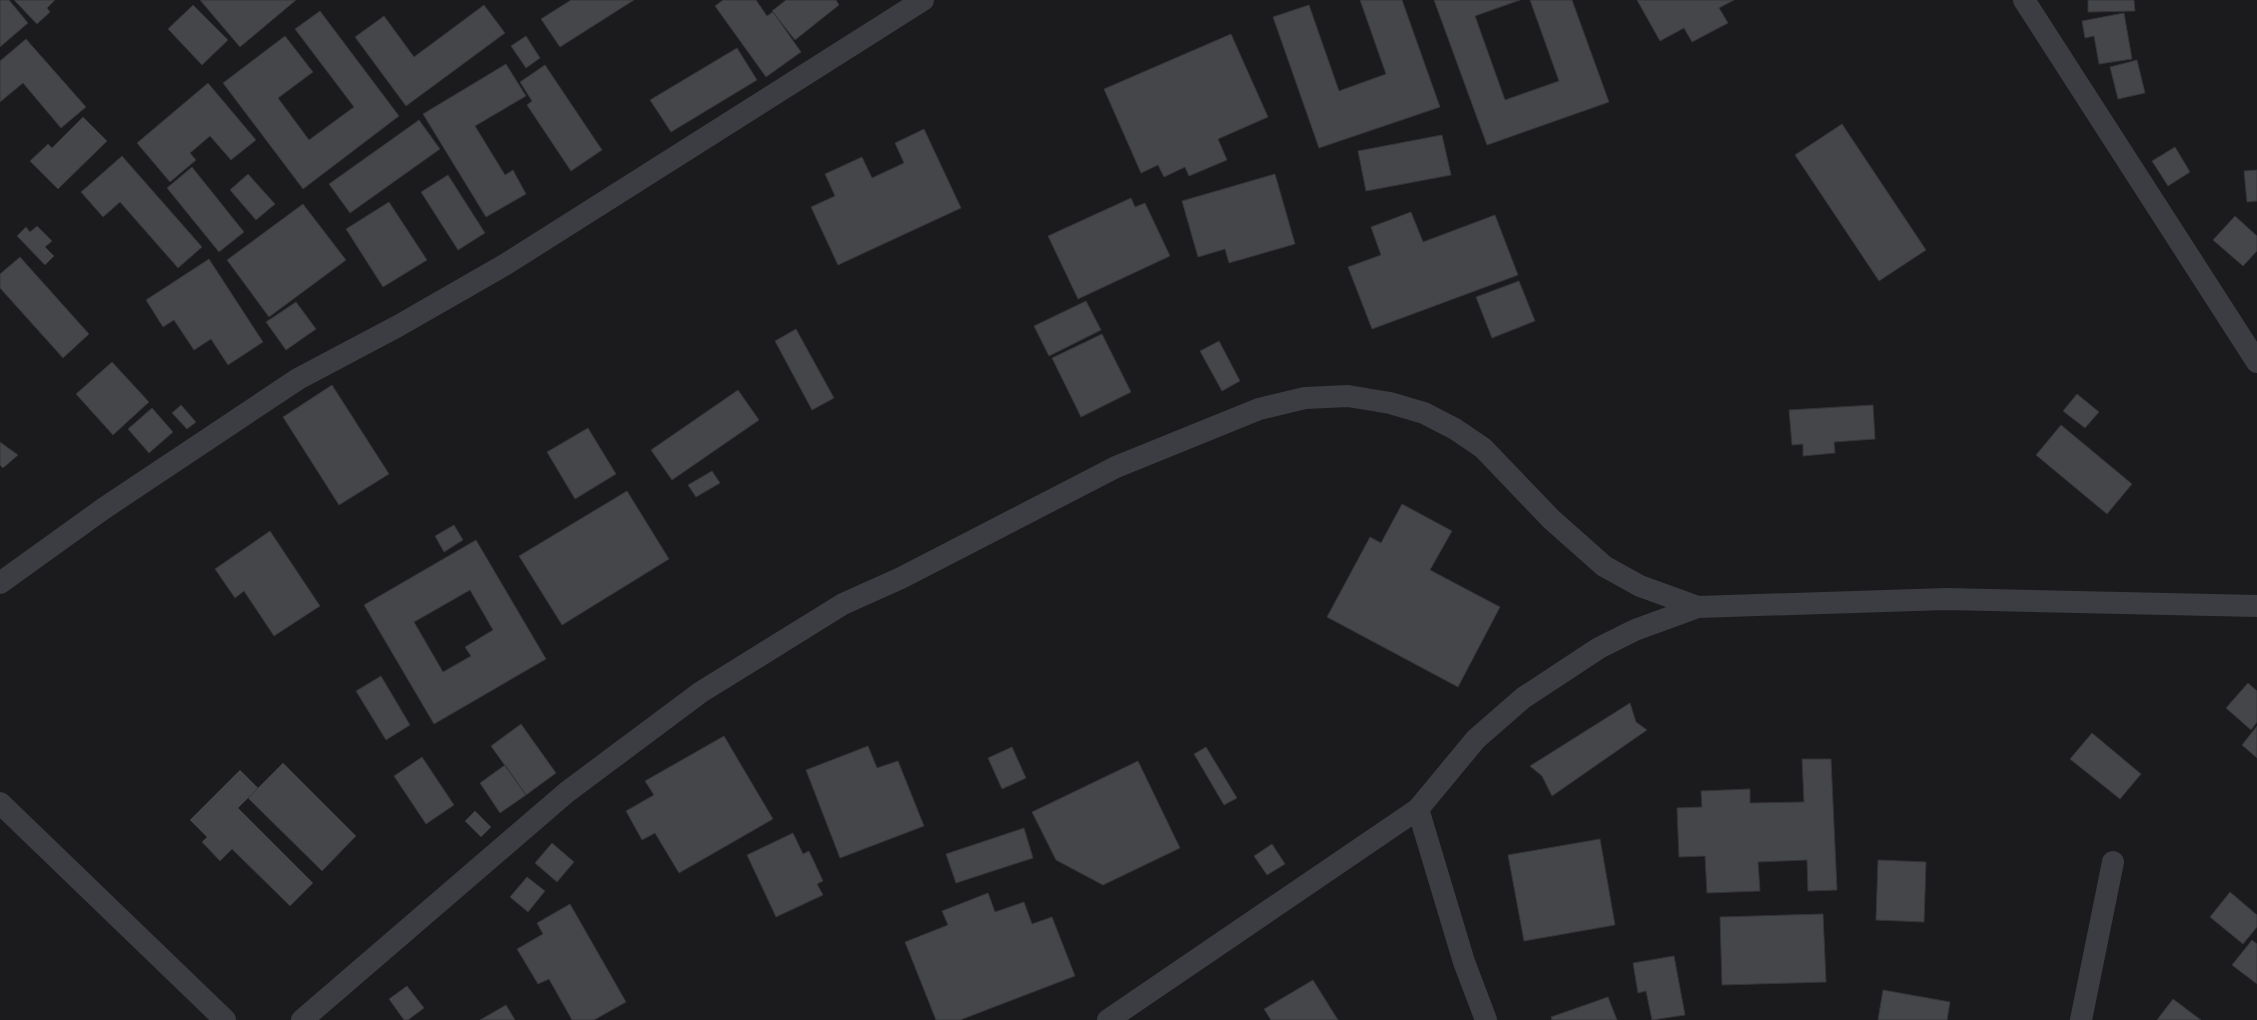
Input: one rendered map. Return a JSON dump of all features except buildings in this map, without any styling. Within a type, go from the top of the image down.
[{"type":"street","points":[[0,583],[103,509],[298,379],[412,318],[500,268],[923,0]]},
{"type":"street","points":[[2024,0],[2257,362]]},
{"type":"street","points":[[302,1020],[568,792],[707,688],[843,604],[901,578],[1116,467],[1259,409],[1305,398],[1348,396],[1390,403],[1424,413],[1483,448],[1551,519],[1604,566],[1640,586],[1698,607]]},
{"type":"street","points":[[1108,1020],[1418,809],[1476,739],[1523,698],[1599,648],[1635,630],[1698,607],[1946,599],[2257,606]]},
{"type":"street","points":[[0,803],[225,1020]]},
{"type":"street","points":[[1418,809],[1464,962],[1486,1020]]},
{"type":"street","points":[[2081,1020],[2113,862]]}]
